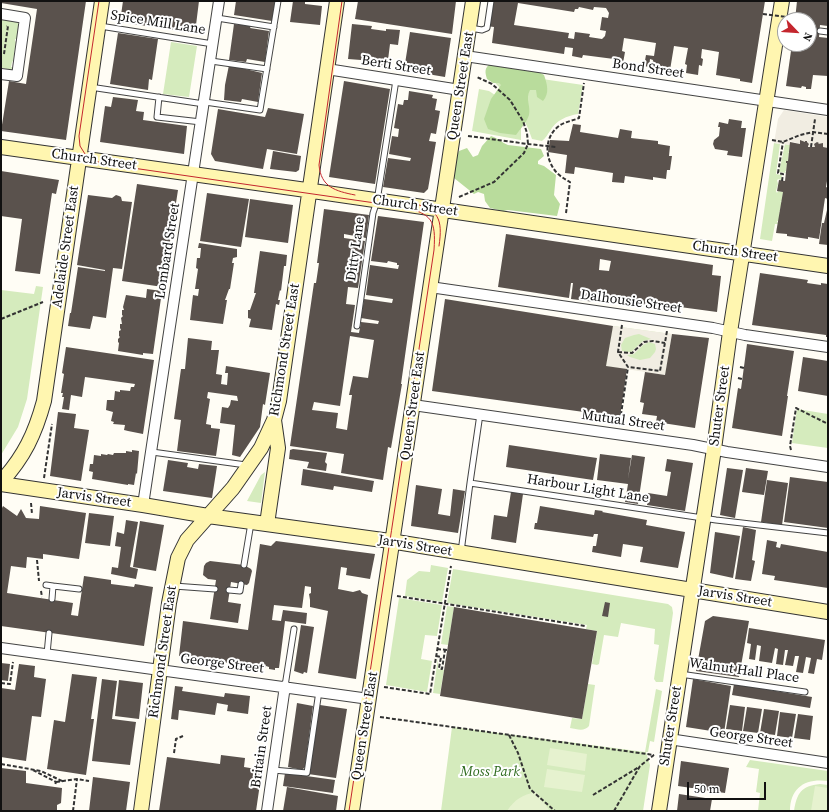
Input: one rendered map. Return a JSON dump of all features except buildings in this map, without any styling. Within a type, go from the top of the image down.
[{"type":"main road","name":"Adelaide Street East","points":[[1,483],[11,472],[30,442],[44,401],[102,1]]},
{"type":"main road","name":"Richmond Street East","points":[[141,811],[171,586],[178,558],[187,540],[229,493],[250,466],[261,448],[274,420],[280,393],[337,1]]},
{"type":"main road","name":"Queen Street East","points":[[352,811],[473,1]]},
{"type":"main road","name":"Shuter Street","points":[[782,1],[782,12]]},
{"type":"main road","name":"Shuter Street","points":[[659,811],[742,253],[767,101],[777,50]]},
{"type":"main road","name":"Church Street","points":[[1,147],[309,190],[828,266]]},
{"type":"main road","points":[[267,524],[278,448],[274,420]]},
{"type":"main road","name":"Jarvis Street","points":[[1,483],[208,516],[392,542],[828,612]]},
{"type":"street","name":"Lombard Street","points":[[143,505],[219,1]]},
{"type":"street","points":[[1,14],[25,18],[17,76],[1,74]]},
{"type":"street","name":"Bond Street","points":[[465,56],[828,110]]},
{"type":"street","name":"Berti Street","points":[[327,69],[460,90]]},
{"type":"street","name":"Dalhousie Street","points":[[430,287],[714,328],[730,332],[828,347]]},
{"type":"street","name":"Mutual Street","points":[[413,405],[828,467]]},
{"type":"street","name":"George Street","points":[[1,648],[285,686],[369,699]]},
{"type":"street","name":"Britain Street","points":[[267,811],[285,686]]},
{"type":"street","name":"George Street","points":[[669,740],[828,763]]},
{"type":"lane","points":[[89,87],[260,110],[278,1]]},
{"type":"lane","points":[[469,28],[482,30],[487,28],[491,1]]},
{"type":"lane","points":[[217,18],[274,27]]},
{"type":"lane","name":"Spice Mill Lane","points":[[99,26],[213,44]]},
{"type":"lane","points":[[820,31],[828,32]]},
{"type":"lane","points":[[211,61],[267,69]]},
{"type":"lane","name":"Ditty Lane","points":[[357,326],[396,80]]},
{"type":"lane","points":[[159,97],[156,116],[201,122]]},
{"type":"lane","points":[[461,553],[480,414]]},
{"type":"lane","points":[[152,452],[250,466]]},
{"type":"lane","name":"Harbour Light Lane","points":[[470,483],[703,518],[828,533]]},
{"type":"lane","points":[[244,566],[252,522]]},
{"type":"lane","points":[[229,590],[240,591],[241,584]]},
{"type":"lane","points":[[46,585],[79,589]]},
{"type":"lane","points":[[52,599],[53,586]]},
{"type":"lane","points":[[171,586],[215,589]]},
{"type":"lane","points":[[285,686],[294,629]]},
{"type":"lane","points":[[47,654],[49,633]]},
{"type":"lane","name":"Walnut Hall Place","points":[[679,674],[805,692]]},
{"type":"lane","points":[[274,770],[307,774],[319,691]]},
{"type":"path","points":[[763,14],[777,16]]},
{"type":"path","points":[[1,25],[8,26],[4,54]]},
{"type":"path","points":[[566,213],[570,182],[554,169],[547,154],[547,146],[552,132],[559,126],[579,118],[586,74]]},
{"type":"path","points":[[459,197],[494,182],[524,153],[528,144],[527,133],[523,121],[510,100],[492,84],[477,77]]},
{"type":"path","points":[[811,147],[815,115]]},
{"type":"path","points":[[772,140],[782,142],[813,132],[828,134]]},
{"type":"path","points":[[468,136],[556,147]]},
{"type":"path","points":[[782,142],[778,173],[783,174],[782,181]]},
{"type":"path","points":[[1,319],[43,302]]},
{"type":"path","points":[[620,421],[628,367],[618,352],[622,324]]},
{"type":"path","points":[[628,367],[660,371],[667,330]]},
{"type":"path","points":[[618,352],[632,353],[644,342],[648,341],[665,343]]},
{"type":"path","points":[[740,367],[744,368]]},
{"type":"path","points":[[738,378],[742,379]]},
{"type":"path","points":[[791,450],[790,446],[796,408],[828,424]]},
{"type":"path","points":[[44,478],[52,424]]},
{"type":"path","points":[[31,503],[32,514]]},
{"type":"path","points":[[37,560],[42,597]]},
{"type":"path","points":[[384,687],[430,694],[451,566]]},
{"type":"path","points":[[397,596],[585,626]]},
{"type":"path","points":[[436,656],[441,657],[439,668],[442,669],[446,650],[437,649]]},
{"type":"path","points":[[1,683],[10,684],[13,662]]},
{"type":"path","points":[[380,717],[654,755],[640,766],[593,795]]},
{"type":"path","points":[[509,735],[518,753],[530,789],[555,811]]},
{"type":"path","points":[[174,753],[176,739],[183,736]]},
{"type":"path","points":[[1,764],[41,770],[62,781]]},
{"type":"path","points":[[614,811],[640,766]]},
{"type":"path","points":[[30,769],[56,783],[77,779],[89,781]]},
{"type":"path","points":[[73,811],[77,779]]},
{"type":"green space","points":[[1,17],[19,20],[17,39],[15,39],[16,42],[11,67],[13,67],[12,70],[1,68]]},
{"type":"green space","points":[[171,42],[197,46],[189,97],[163,94]]},
{"type":"green space","points":[[491,63],[537,71],[544,75],[547,95],[543,101],[537,97],[536,90],[530,90],[528,96],[529,115],[516,135],[500,133],[488,129],[484,119],[491,99],[501,85],[499,83],[493,83],[487,79],[486,70]]},
{"type":"green space","points":[[488,71],[583,85],[578,114],[566,117],[555,124],[542,141],[532,139],[520,112],[488,76]]},
{"type":"green space","points":[[479,89],[489,91],[495,95],[518,122],[521,129],[521,140],[472,131]]},
{"type":"green space","points":[[491,136],[508,145],[541,149],[544,156],[538,161],[538,164],[544,166],[556,175],[554,195],[560,204],[557,216],[508,210],[503,211],[490,208],[485,201],[484,194],[478,192],[474,194],[454,178],[452,166],[459,151],[467,148],[473,157],[478,155],[482,146]]},
{"type":"green space","points":[[774,143],[780,144],[776,174],[782,175],[781,181],[779,179],[777,180],[778,184],[776,191],[777,193],[778,191],[783,192],[782,201],[780,201],[782,202],[779,211],[779,221],[777,221],[778,224],[775,224],[772,241],[760,239]]},
{"type":"green space","points":[[785,144],[790,145],[785,171],[786,173],[779,172]]},
{"type":"green space","points":[[36,286],[43,287],[27,399],[18,427],[1,455],[1,290],[34,294]]},
{"type":"green space","points":[[613,326],[671,334],[665,374],[606,366]]},
{"type":"green space","points":[[797,409],[828,414],[828,448],[792,443]]},
{"type":"green space","points":[[265,472],[261,503],[247,501],[261,475]]},
{"type":"green space","points":[[431,565],[448,568],[442,602],[405,596],[407,580],[419,571],[430,572]]},
{"type":"green space","points":[[453,569],[668,604],[672,607],[673,613],[663,682],[656,682],[654,679],[659,645],[654,644],[655,629],[621,623],[618,637],[604,635],[599,664],[592,664],[597,631],[586,629],[587,625],[447,603]]},
{"type":"green space","points":[[399,598],[442,605],[437,636],[425,635],[421,659],[432,661],[427,692],[386,685]]},
{"type":"green space","points":[[447,606],[454,607],[448,645],[441,644]]},
{"type":"green space","points":[[438,658],[438,669],[444,670],[440,694],[433,693]]},
{"type":"green space","points":[[588,684],[595,685],[589,726],[583,730],[570,728],[572,718],[582,719]]},
{"type":"green space","name":"Moss Park","points":[[656,689],[662,691],[654,742],[650,741],[648,752],[646,752],[650,765],[643,811],[441,811],[452,727],[645,752]]},
{"type":"green space","name":"Moss Park","points":[[550,748],[587,754],[585,771],[547,765]]},
{"type":"green space","points":[[750,760],[828,771],[828,781],[813,781],[801,786],[796,790],[793,796],[790,811],[758,811],[760,793],[756,792],[759,769],[746,767]]},
{"type":"green space","name":"Moss Park","points":[[547,769],[585,775],[582,792],[544,787]]},
{"type":"green space","points":[[820,784],[828,785],[828,811],[794,811],[797,799],[801,792],[808,787]]},
{"type":"green space","points":[[815,786],[828,788],[827,811],[811,811]]},
{"type":"green space","points":[[536,792],[550,811],[507,811],[519,798]]},
{"type":"shaded area","points":[[784,110],[828,117],[828,148],[823,147],[823,143],[818,144],[817,142],[814,144],[815,147],[808,147],[809,144],[807,141],[802,142],[801,140],[800,144],[790,141],[790,145],[774,143],[778,119]]},
{"type":"shaded area","points":[[613,326],[672,334],[665,375],[606,366]],"holes":[[[639,334],[651,339],[643,341],[631,352],[622,351],[621,345],[625,338]],[[649,342],[655,344],[656,349],[650,358],[640,360],[627,355],[634,354],[643,345]]]},
{"type":"tram line","points":[[99,1],[79,136],[80,146],[85,154],[92,160],[105,164],[403,207],[420,212],[426,216],[433,225],[434,250],[349,811]]},
{"type":"tram line","points":[[342,1],[319,165],[320,172],[330,187],[341,192],[355,195]]},
{"type":"tram line","points":[[410,203],[427,208],[437,216],[440,229],[439,246]]}]
